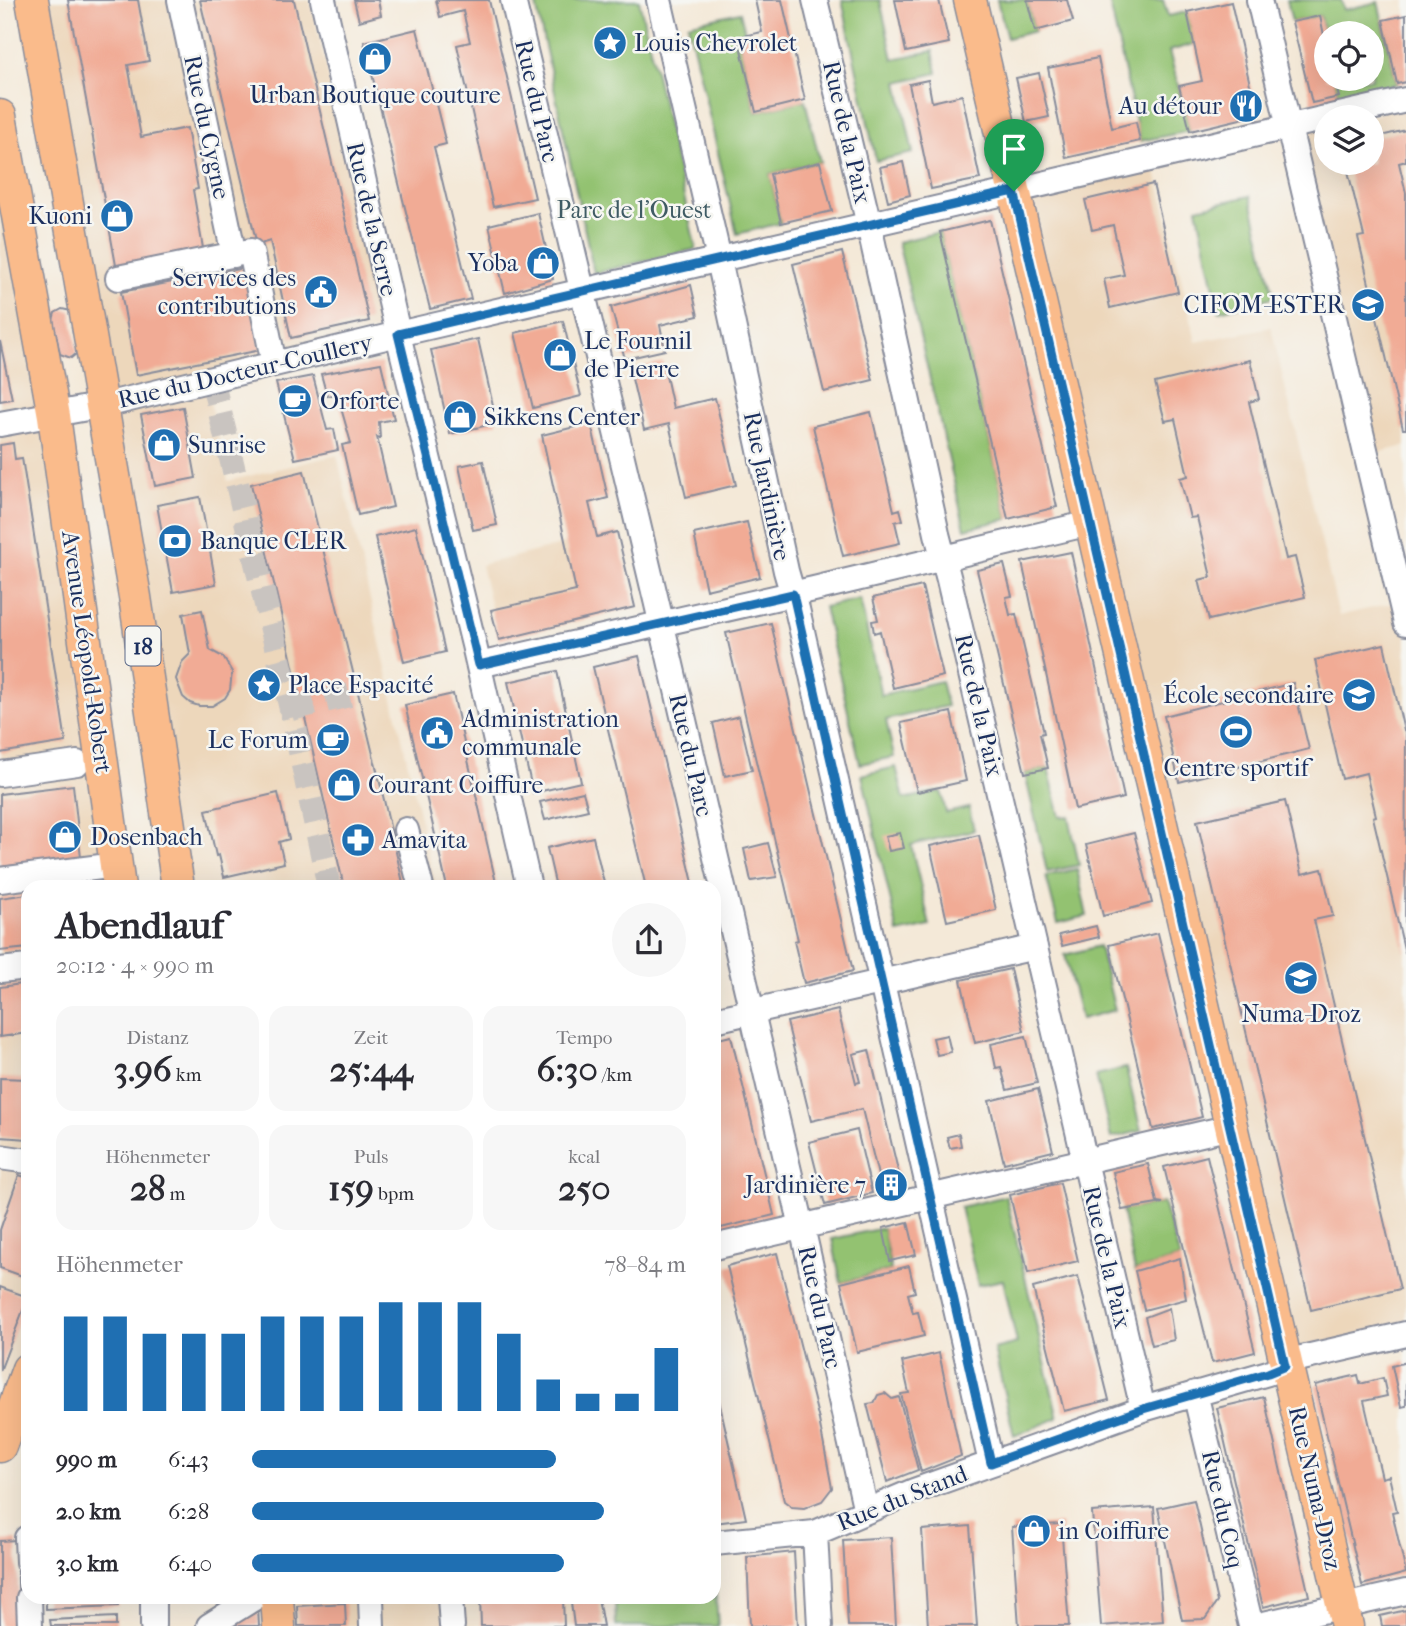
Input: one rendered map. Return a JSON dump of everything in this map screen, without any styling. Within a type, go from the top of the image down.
[{"type":"main road","name":"18","points":[[32,0],[103,405],[177,880]]},
{"type":"main road","name":"Rue Numa-Droz","points":[[970,0],[1345,1616]]},
{"type":"main road","name":"Avenue Léopold-Robert","points":[[0,116],[54,416],[108,873]]},
{"type":"main road","points":[[0,1446],[21,1388]]},
{"type":"main road","points":[[277,1604],[279,1626]]},
{"type":"street","name":"Rue du Cygne","points":[[180,0],[234,255]]},
{"type":"street","name":"Rue de la Serre","points":[[323,0],[398,334],[479,665],[527,880]]},
{"type":"street","name":"Rue du Parc","points":[[513,0],[752,1012],[866,1511]]},
{"type":"street","name":"Rue Jardinière","points":[[659,0],[991,1463]]},
{"type":"street","name":"Rue de la Paix","points":[[815,0],[1143,1409]]},
{"type":"street","points":[[1259,0],[1406,622]]},
{"type":"street","name":"Rue du Docteur-Coullery","points":[[1384,105],[1406,100]]},
{"type":"street","name":"Rue du Docteur-Coullery","points":[[103,405],[1314,122]]},
{"type":"street","points":[[118,278],[251,251],[274,364]]},
{"type":"street","points":[[0,424],[103,405]]},
{"type":"street","points":[[479,665],[1090,523]]},
{"type":"street","points":[[0,774],[77,763]]},
{"type":"street","points":[[406,830],[419,880]]},
{"type":"street","points":[[0,880],[108,873]]},
{"type":"street","points":[[721,1019],[1035,947]]},
{"type":"street","points":[[0,970],[21,968]]},
{"type":"street","points":[[721,1245],[1231,1127]]},
{"type":"street","points":[[0,1157],[21,1160]]},
{"type":"street","name":"Rue du Stand","points":[[721,1542],[816,1534],[866,1511],[991,1463],[1143,1409],[1268,1373],[1303,1358],[1406,1334]]},
{"type":"street","name":"Rue du Coq","points":[[1195,1393],[1253,1626]]},
{"type":"street","points":[[816,1534],[820,1626]]},
{"type":"street","points":[[1253,1626],[1345,1616],[1406,1592]]},
{"type":"street","points":[[29,1604],[30,1626]]},
{"type":"street","points":[[153,1604],[153,1626]]},
{"type":"street","points":[[209,1626],[244,1604]]},
{"type":"street","points":[[371,1604],[372,1626]]},
{"type":"street","points":[[450,1604],[452,1626]]},
{"type":"shaded area","points":[[41,0],[310,0],[388,328],[203,372],[228,481],[337,455],[434,880],[181,880]]},
{"type":"shaded area","name":"CIFOM-ESTER","points":[[1406,100],[1406,446],[1367,455],[1288,128],[1314,121],[1314,175],[1384,175],[1384,111]]},
{"type":"shaded area","name":"Numa-Droz","points":[[1153,159],[1196,342],[1271,327],[1339,616],[1401,601],[1406,623],[1406,1334],[1285,1366],[1014,191]]},
{"type":"shaded area","points":[[0,191],[53,488],[111,880],[21,880],[21,1364],[0,1417]]},
{"type":"shaded area","points":[[565,544],[583,620],[499,640],[481,565]]},
{"type":"shaded area","points":[[288,1604],[603,1604],[605,1626],[290,1626]]},
{"type":"green space","name":"Parc de l'Ouest","points":[[535,0],[639,0],[696,249],[594,273]]},
{"type":"green space","points":[[842,0],[880,0],[893,59],[933,51],[937,73],[898,82],[913,153],[876,161]]},
{"type":"green space","points":[[997,0],[1027,0],[1035,31],[1007,38]]},
{"type":"green space","points":[[1109,0],[1163,0],[1168,16],[1187,12],[1194,44],[1169,51],[1190,131],[1140,141]]},
{"type":"green space","points":[[1287,0],[1341,0],[1344,10],[1378,2],[1382,21],[1321,21],[1320,16],[1292,22]]},
{"type":"green space","points":[[740,12],[746,36],[738,38],[756,112],[805,100],[820,162],[770,174],[781,223],[737,234],[688,24]]},
{"type":"green space","points":[[1384,28],[1397,84],[1384,87]]},
{"type":"green space","points":[[1337,91],[1366,91],[1339,97]]},
{"type":"green space","points":[[1250,196],[1274,297],[1219,311],[1197,208]]},
{"type":"green space","points":[[940,232],[1008,519],[965,529],[898,242]]},
{"type":"green space","points":[[860,599],[881,695],[941,681],[947,706],[886,720],[894,757],[860,764],[824,607]]},
{"type":"green space","points":[[896,767],[904,799],[941,791],[946,813],[969,808],[974,830],[911,845],[930,926],[898,933],[862,775]]},
{"type":"green space","points":[[1048,768],[1060,817],[1069,816],[1079,865],[1047,872],[1025,773]]},
{"type":"green space","points":[[1077,869],[1087,916],[1058,923],[1046,876]]},
{"type":"green space","points":[[1099,946],[1115,1010],[1081,1019],[1065,955]]},
{"type":"green space","points":[[1126,1068],[1141,1131],[1111,1138],[1096,1075]]},
{"type":"green space","points":[[1006,1196],[1058,1418],[1014,1436],[994,1349],[1017,1343],[1003,1280],[978,1285],[960,1207]]},
{"type":"green space","points":[[1163,1203],[1180,1258],[1135,1271],[1122,1210]]},
{"type":"green space","points":[[883,1228],[891,1270],[841,1283],[832,1239]]},
{"type":"green space","points":[[615,1604],[717,1604],[718,1626],[616,1626]]},
{"type":"building","points":[[68,0],[138,0],[149,61],[128,65],[141,137],[187,128],[198,189],[193,190],[204,254],[117,271]]},
{"type":"building","points":[[200,0],[294,0],[369,321],[291,338],[270,241],[257,245]]},
{"type":"building","points":[[354,0],[378,0],[381,15],[359,21]]},
{"type":"building","points":[[436,0],[489,0],[535,198],[493,207],[457,45],[470,42],[463,11],[440,17]]},
{"type":"building","points":[[755,0],[782,0],[805,100],[756,112],[738,37],[762,32]]},
{"type":"building","points":[[895,0],[939,0],[949,43],[906,52]]},
{"type":"building","points":[[1027,0],[1067,0],[1073,21],[1035,31]]},
{"type":"building","points":[[1231,2],[1257,115],[1190,131],[1179,86],[1202,81],[1187,12]]},
{"type":"building","points":[[1406,15],[1406,82],[1397,84],[1383,20]]},
{"type":"building","points":[[1320,16],[1321,21],[1314,21],[1314,91],[1337,91],[1339,97],[1312,103],[1292,22]]},
{"type":"building","points":[[417,29],[446,144],[434,147],[471,299],[430,309],[364,42]]},
{"type":"building","points":[[1098,58],[1112,128],[1136,122],[1140,141],[1066,158],[1048,68]]},
{"type":"building","points":[[1039,73],[1049,117],[1026,122],[1016,78]]},
{"type":"building","points":[[928,80],[932,102],[962,95],[980,179],[931,189],[909,84]]},
{"type":"building","points":[[1406,130],[1406,161],[1399,163],[1406,193],[1406,429],[1403,429],[1358,237],[1364,236],[1349,175],[1384,175],[1384,135]]},
{"type":"building","points":[[820,162],[832,211],[781,223],[770,174]]},
{"type":"building","points":[[903,162],[910,195],[888,201],[880,167]]},
{"type":"building","points":[[1153,184],[1178,292],[1110,308],[1104,279],[1124,275],[1113,225],[1092,230],[1085,200]]},
{"type":"building","points":[[538,213],[553,279],[505,293],[489,225]]},
{"type":"building","points":[[990,220],[1057,507],[1008,519],[940,232]]},
{"type":"building","points":[[842,252],[873,380],[824,392],[793,264]]},
{"type":"building","points":[[245,268],[261,350],[136,375],[121,292]]},
{"type":"building","points":[[691,285],[698,316],[660,325],[665,350],[625,359],[611,307]]},
{"type":"building","points":[[62,309],[71,311],[77,353],[71,358],[60,354],[53,320],[55,313]]},
{"type":"building","points":[[563,321],[581,396],[533,408],[515,333]]},
{"type":"building","points":[[478,339],[497,423],[450,434],[431,350]]},
{"type":"building","points":[[0,341],[12,399],[0,401]]},
{"type":"building","points":[[1250,360],[1259,399],[1249,402],[1286,559],[1295,557],[1305,597],[1209,620],[1199,580],[1211,577],[1197,517],[1190,518],[1180,478],[1188,476],[1175,419],[1165,421],[1155,383]]},
{"type":"building","points":[[663,362],[673,408],[715,398],[736,485],[686,497],[669,424],[644,430],[630,370]]},
{"type":"building","points":[[381,363],[394,419],[379,422],[380,438],[377,437],[393,507],[358,515],[342,445],[351,443],[337,394],[327,396],[321,374]]},
{"type":"building","points":[[313,376],[327,430],[334,429],[338,450],[295,459],[276,383]]},
{"type":"building","points":[[183,407],[196,478],[155,486],[141,415]]},
{"type":"building","points":[[871,412],[894,511],[900,509],[903,520],[895,522],[900,543],[843,556],[813,426]]},
{"type":"building","points":[[591,423],[608,498],[589,503],[597,537],[617,532],[635,607],[499,640],[491,610],[576,591],[542,435]]},
{"type":"building","points":[[13,443],[15,459],[22,458],[66,742],[0,753],[0,445]]},
{"type":"building","points":[[483,461],[497,525],[473,530],[459,466]]},
{"type":"building","points":[[304,471],[402,880],[342,880],[251,484]]},
{"type":"building","points":[[200,497],[216,584],[173,592],[157,505]]},
{"type":"building","points":[[747,522],[760,577],[706,590],[694,534]]},
{"type":"building","points":[[416,527],[445,652],[404,662],[375,537]]},
{"type":"building","points":[[1071,552],[1124,798],[1075,809],[1022,562]]},
{"type":"building","points":[[1004,564],[1012,596],[1006,597],[1010,615],[1016,614],[1044,733],[1040,734],[1048,768],[1025,773],[977,570]]},
{"type":"building","points":[[922,586],[943,676],[893,688],[880,631],[874,633],[872,621],[878,620],[873,598]]},
{"type":"building","points":[[202,610],[210,650],[223,657],[232,672],[230,690],[225,698],[212,706],[190,703],[183,697],[176,679],[182,662],[190,654],[183,614]]},
{"type":"building","points":[[771,623],[853,971],[804,983],[794,941],[798,940],[726,633]]},
{"type":"building","name":"École secondaire","points":[[1384,644],[1404,731],[1406,730],[1405,953],[1373,817],[1376,816],[1366,773],[1342,779],[1315,660]]},
{"type":"building","points":[[639,656],[692,880],[644,880],[593,667]]},
{"type":"building","points":[[557,671],[581,782],[533,793],[508,682]]},
{"type":"building","name":"Centre sportif","points":[[1293,683],[1309,749],[1179,782],[1164,716]]},
{"type":"building","points":[[453,694],[495,880],[445,880],[405,705]]},
{"type":"building","points":[[951,712],[966,781],[917,792],[901,723]]},
{"type":"building","points":[[739,716],[752,770],[725,776],[713,723]]},
{"type":"building","points":[[73,785],[81,858],[0,867],[0,794]]},
{"type":"building","points":[[583,792],[588,810],[545,820],[540,802]]},
{"type":"building","points":[[278,793],[289,839],[279,842],[284,863],[224,877],[219,855],[216,856],[206,810]]},
{"type":"building","points":[[1285,801],[1302,874],[1322,869],[1333,916],[1314,920],[1400,1289],[1311,1310],[1197,821]]},
{"type":"building","points":[[900,833],[904,848],[889,851],[885,836]]},
{"type":"building","points":[[1134,833],[1152,903],[1103,916],[1086,845]]},
{"type":"building","points":[[979,835],[996,910],[947,921],[930,846]]},
{"type":"building","points":[[593,837],[603,880],[554,880],[547,848]]},
{"type":"building","points":[[768,843],[777,877],[751,881],[744,849]]},
{"type":"building","points":[[21,895],[21,949],[0,951],[0,898]]},
{"type":"building","points":[[1096,926],[1099,937],[1062,946],[1059,935]]},
{"type":"building","points":[[1158,933],[1202,1117],[1153,1129],[1109,945]]},
{"type":"building","points":[[1010,969],[1024,1031],[975,1043],[961,980]]},
{"type":"building","points":[[21,984],[21,1034],[0,1037],[0,987]]},
{"type":"building","points":[[838,1010],[856,1083],[860,1082],[853,1054],[869,1050],[902,1187],[882,1192],[862,1109],[811,1121],[787,1022]]},
{"type":"building","points":[[947,1035],[951,1052],[937,1055],[933,1038]]},
{"type":"building","points":[[731,1036],[774,1215],[721,1228],[721,1038]]},
{"type":"building","points":[[1026,1036],[1037,1083],[1007,1090],[1001,1067],[996,1068],[991,1044]]},
{"type":"building","points":[[0,1078],[21,1079],[21,1138],[0,1137]]},
{"type":"building","points":[[1038,1089],[1053,1151],[1004,1163],[989,1101]]},
{"type":"building","points":[[857,1130],[872,1193],[825,1205],[809,1142]]},
{"type":"building","points":[[959,1134],[961,1146],[950,1148],[947,1137]]},
{"type":"building","points":[[1207,1156],[1255,1352],[1212,1363],[1164,1167]]},
{"type":"building","points":[[1148,1164],[1157,1202],[1163,1203],[1122,1210],[1113,1172]]},
{"type":"building","points":[[19,1175],[21,1176],[21,1276],[0,1268],[0,1230]]},
{"type":"building","points":[[1060,1183],[1078,1261],[1028,1273],[1010,1195]]},
{"type":"building","points":[[908,1222],[916,1255],[890,1261],[883,1228]]},
{"type":"building","points":[[777,1253],[819,1420],[832,1488],[822,1501],[804,1508],[792,1507],[784,1501],[727,1266]]},
{"type":"building","points":[[1180,1258],[1186,1299],[1144,1310],[1135,1271]]},
{"type":"building","points":[[909,1266],[915,1292],[908,1294],[913,1313],[918,1312],[924,1336],[857,1352],[841,1283]]},
{"type":"building","points":[[1078,1276],[1109,1400],[1064,1411],[1033,1288]]},
{"type":"building","points":[[0,1287],[21,1294],[21,1316],[0,1371]]},
{"type":"building","points":[[1169,1308],[1174,1340],[1152,1345],[1145,1317]]},
{"type":"building","points":[[939,1353],[961,1456],[921,1472],[901,1394],[909,1393],[902,1362]]},
{"type":"building","points":[[1406,1362],[1406,1406],[1401,1407],[1392,1366]]},
{"type":"building","points":[[1358,1375],[1360,1384],[1383,1378],[1387,1396],[1364,1401],[1382,1478],[1389,1476],[1397,1511],[1392,1512],[1406,1573],[1362,1585],[1315,1385]]},
{"type":"building","points":[[885,1393],[892,1399],[899,1397],[918,1470],[887,1482],[867,1404],[874,1403],[878,1395]]},
{"type":"building","points":[[1264,1397],[1309,1596],[1263,1607],[1217,1408]]},
{"type":"building","points":[[721,1410],[746,1519],[721,1522]]},
{"type":"building","points":[[1194,1500],[1217,1602],[1205,1619],[1182,1620],[1158,1508]]},
{"type":"building","points":[[1154,1507],[1163,1621],[1101,1626],[1092,1512]]},
{"type":"building","points":[[1061,1524],[1069,1626],[1019,1626],[1012,1527]]},
{"type":"building","points":[[970,1526],[977,1626],[928,1626],[922,1530]]},
{"type":"building","points":[[891,1537],[896,1626],[848,1626],[843,1540]]},
{"type":"building","points":[[17,1540],[19,1626],[0,1626],[0,1541]]},
{"type":"building","points":[[794,1552],[798,1626],[750,1626],[747,1557]]},
{"type":"building","points":[[46,1604],[118,1604],[118,1606],[46,1609]]},
{"type":"building","points":[[345,1604],[346,1626],[298,1626],[297,1606]]},
{"type":"building","points":[[480,1604],[563,1604],[564,1626],[481,1626]]},
{"type":"building","points":[[571,1604],[599,1604],[603,1626],[574,1626]]},
{"type":"building","points":[[258,1608],[259,1626],[226,1626]]},
{"type":"building","points":[[1406,1610],[1406,1626],[1382,1626],[1380,1616]]},
{"type":"building","points":[[116,1617],[116,1626],[51,1626],[50,1620]]},
{"type":"tunnel","points":[[212,379],[291,709],[328,880]]},
{"type":"tunnel","points":[[291,709],[358,693]]},
{"type":"place","name":"Louis Chevrolet","points":[[610,43]]},
{"type":"place","name":"Urban Boutique couture","points":[[375,59]]},
{"type":"place","name":"Au détour","points":[[1246,106]]},
{"type":"place","name":"Kuoni","points":[[117,216]]},
{"type":"place","name":"Yoba","points":[[543,263]]},
{"type":"place","name":"Services des contributions","points":[[321,292]]},
{"type":"place","name":"CIFOM-ESTER","points":[[1368,305]]},
{"type":"place","name":"Le Fournil de Pierre","points":[[560,355]]},
{"type":"place","name":"Orforte","points":[[295,401]]},
{"type":"place","name":"Sikkens Center","points":[[460,417]]},
{"type":"place","name":"Sunrise","points":[[164,445]]},
{"type":"place","name":"Banque CLER","points":[[175,541]]},
{"type":"place","name":"Place Espacité","points":[[264,685]]},
{"type":"place","name":"École secondaire","points":[[1359,695]]},
{"type":"place","name":"Centre sportif","points":[[1236,732]]},
{"type":"place","name":"Administration communale","points":[[437,733]]},
{"type":"place","name":"Le Forum","points":[[333,740]]},
{"type":"place","name":"Courant Coiffure","points":[[344,785]]},
{"type":"place","name":"Dosenbach","points":[[65,837]]},
{"type":"place","name":"Amavita","points":[[358,840]]},
{"type":"place","name":"Numa-Droz","points":[[1301,978]]},
{"type":"place","name":"Jardinière 7","points":[[891,1185]]},
{"type":"place","name":"in Coiffure","points":[[1034,1531]]},
{"type":"route","points":[[1014,191],[1285,1366],[1143,1409],[991,1463],[793,594],[479,665],[398,334],[1014,191]]}]
